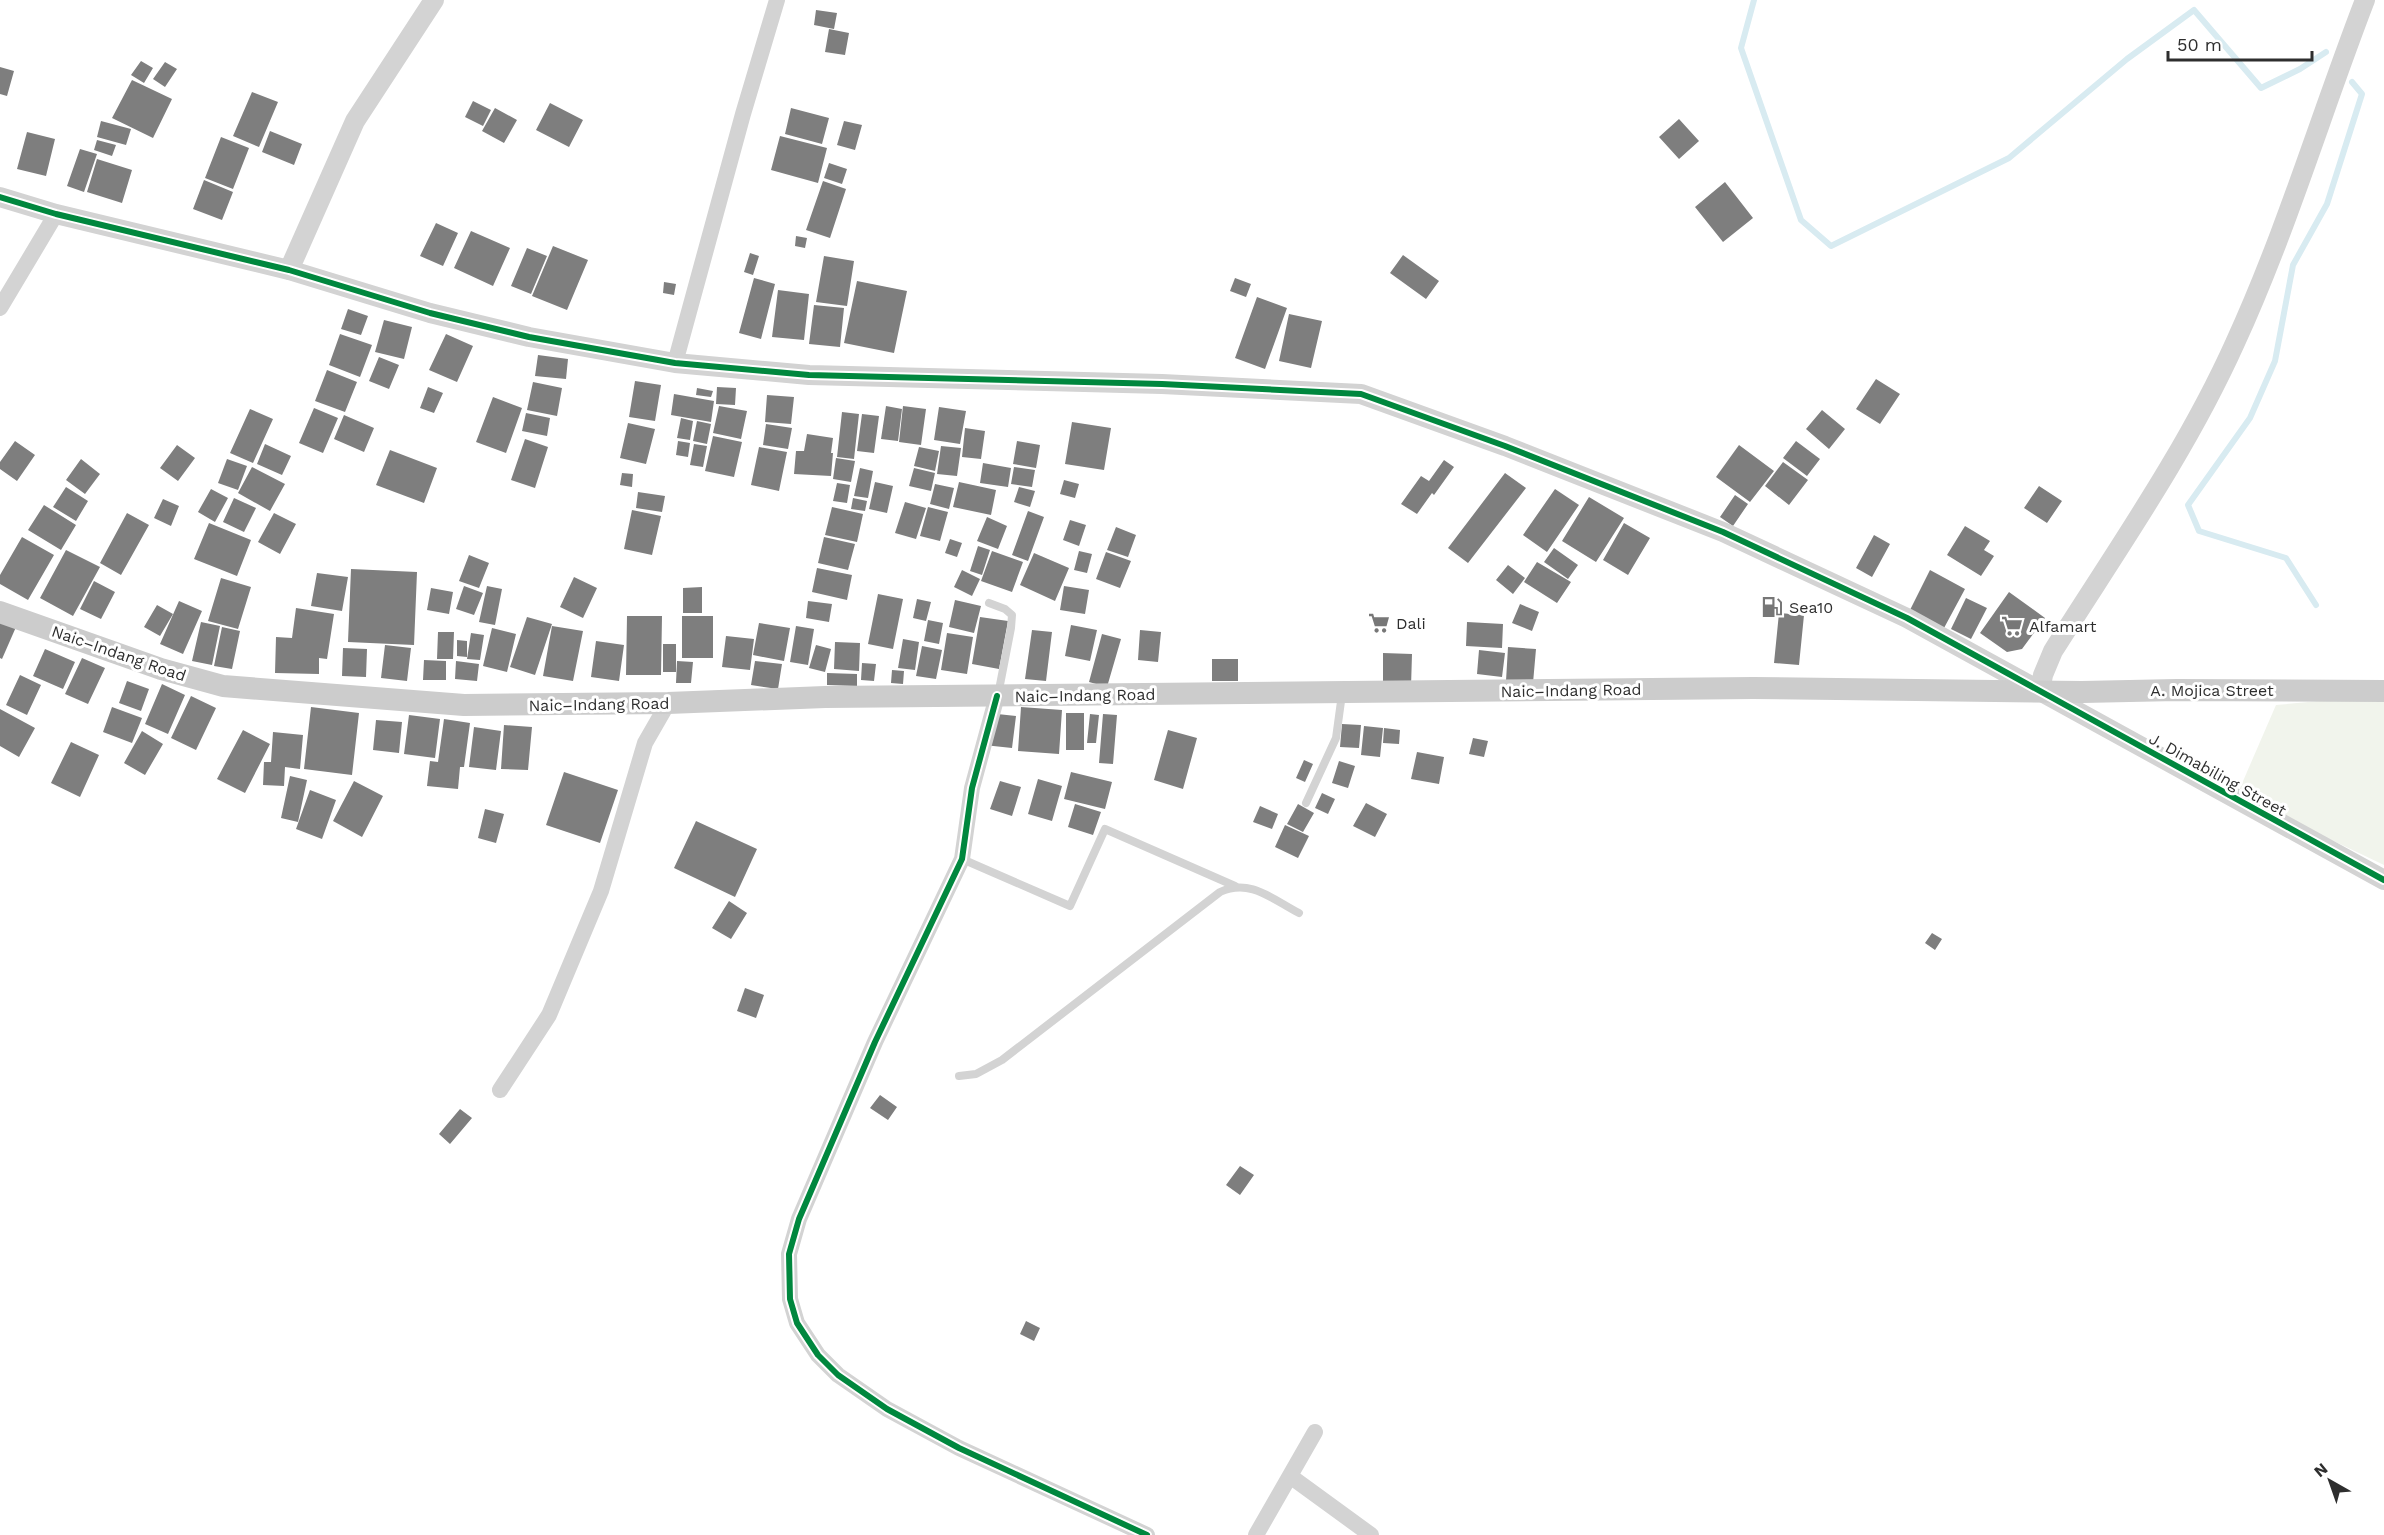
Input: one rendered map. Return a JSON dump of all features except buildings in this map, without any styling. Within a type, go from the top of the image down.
[{"type":"main road","name":"Naic–Indang Road","points":[[0,612],[161,669],[223,686],[464,705],[668,703],[825,697],[1753,688],[2040,692]]},
{"type":"main road","name":"A. Mojica Street","points":[[2040,692],[2384,691]]},
{"type":"street","points":[[289,270],[355,120],[434,0]]},
{"type":"street","points":[[675,363],[743,114],[777,0]]},
{"type":"street","points":[[2040,692],[2043,675],[2053,651],[2187,434],[2235,344],[2275,246],[2365,0]]},
{"type":"street","name":"J. Dimabiling Street","points":[[0,197],[56,214],[289,270],[430,313],[529,337],[675,363],[809,375],[1162,384],[1361,394],[1505,446],[1723,532],[1907,618],[2384,880]]},
{"type":"street","points":[[0,308],[56,214]]},
{"type":"street","points":[[998,696],[972,788],[962,859],[875,1042],[799,1219],[789,1254],[788,1271],[793,1311],[803,1334],[828,1366],[887,1409],[959,1448],[1147,1535]]},
{"type":"street","points":[[500,1090],[549,1015],[602,891],[645,743],[668,703]]},
{"type":"street","points":[[1256,1535],[1316,1432]]},
{"type":"street","points":[[1290,1476],[1371,1535]]},
{"type":"lane","points":[[989,603],[1005,609],[1012,615],[998,696]]},
{"type":"lane","points":[[1306,803],[1336,738],[1342,692]]},
{"type":"lane","points":[[962,859],[1070,906],[1105,829],[1235,886],[1256,890],[1299,913]]},
{"type":"lane","points":[[959,1076],[976,1074],[995,1064],[1043,1030],[1204,903],[1220,892],[1235,886]]},
{"type":"shaded area","points":[[2353,698],[2384,699],[2384,865],[2237,795],[2276,705]]},
{"type":"waterway","points":[[1754,0],[1741,48],[1801,220],[1831,246],[2009,158],[2127,59],[2194,10],[2261,88],[2300,69],[2326,52]]},
{"type":"waterway","points":[[2316,605],[2286,558],[2199,531],[2188,505],[2250,418],[2275,361],[2293,265],[2327,204],[2362,94],[2352,82]]},
{"type":"cycle path","points":[[0,197],[56,214],[289,270],[430,313],[529,337],[675,363],[809,375],[1162,384],[1361,394],[1505,446],[1723,532],[1907,618],[2384,880]]},
{"type":"cycle path","points":[[997,696],[972,788],[962,859],[875,1042],[799,1219],[789,1254],[790,1299],[797,1323],[818,1355],[838,1375],[887,1409],[959,1448],[1147,1535]]},
{"type":"place","name":"Sea10","points":[[1772,607]]},
{"type":"place","name":"Dali","points":[[1379,623]]},
{"type":"place","name":"Alfamart","points":[[2012,626]]}]
